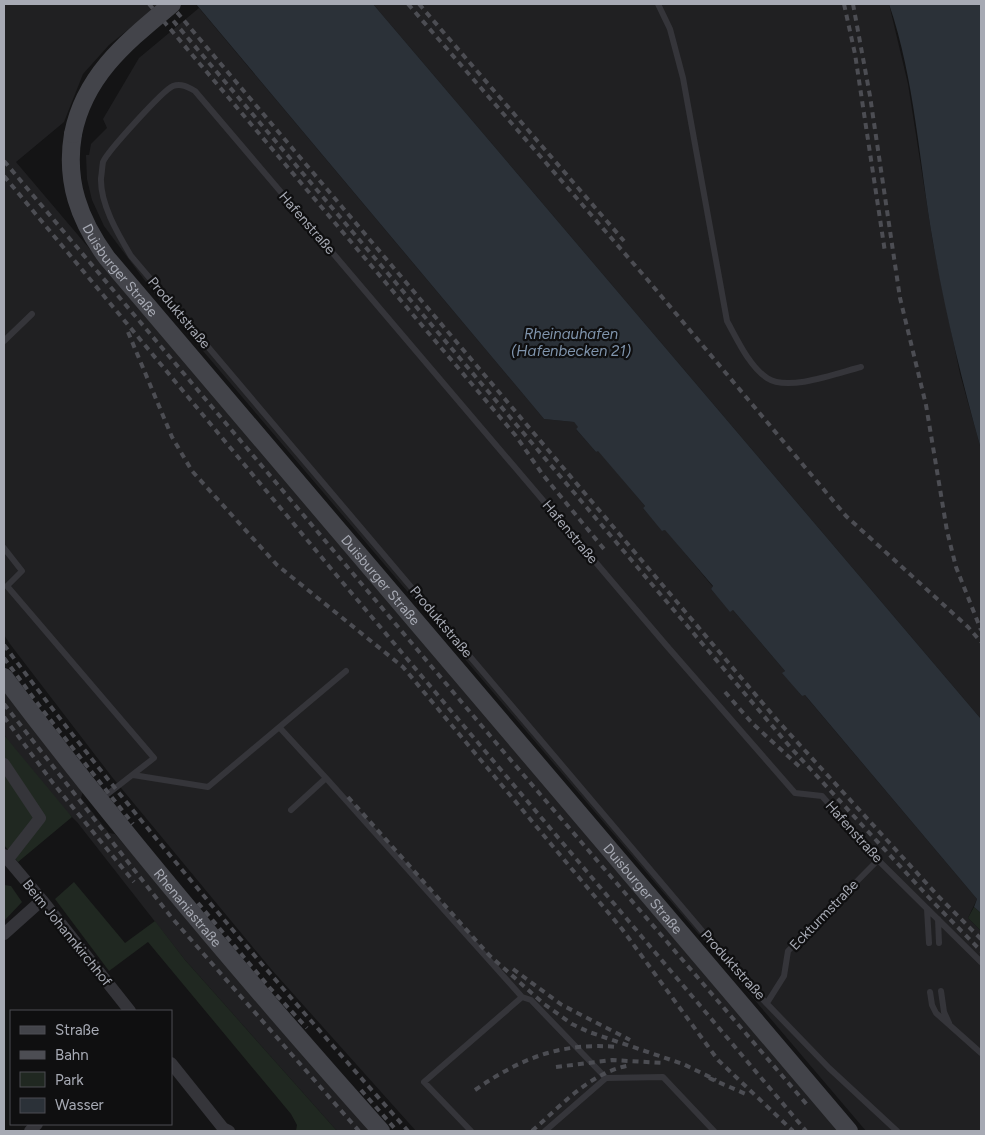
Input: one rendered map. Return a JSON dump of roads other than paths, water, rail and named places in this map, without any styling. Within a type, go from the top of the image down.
[{"type":"street","name":"Duisburger Straße","points":[[172,4],[124,45],[98,73],[81,104],[73,134],[70,170],[77,204],[89,232],[107,258],[849,1131]]},
{"type":"street","name":"Rhenaniastraße","points":[[4,678],[99,801],[225,954],[381,1131]]},
{"type":"street","points":[[4,764],[40,818],[7,863]]},
{"type":"street","name":"Beim Johannkirchhof","points":[[7,863],[42,900],[129,1010]]},
{"type":"street","points":[[4,934],[42,900]]},
{"type":"street","points":[[172,1064],[224,1130]]},
{"type":"lane","points":[[658,4],[670,29],[684,78],[727,321],[754,366],[767,379],[785,383],[808,381],[861,367]]},
{"type":"lane","name":"Hafenstraße","points":[[173,86],[184,85],[195,91],[659,638],[795,792],[822,796],[878,860],[981,962]]},
{"type":"lane","name":"Produktstraße","points":[[173,86],[160,97],[111,149],[104,162],[101,180],[104,199],[115,227],[131,256],[736,971],[828,1068],[897,1131]]},
{"type":"lane","points":[[4,341],[32,314]]},
{"type":"lane","points":[[4,548],[22,571],[6,586],[154,758],[99,801]]},
{"type":"lane","points":[[133,775],[208,787],[346,672]]},
{"type":"lane","points":[[280,728],[522,997],[531,1000],[606,1078]]},
{"type":"lane","points":[[290,810],[326,778]]},
{"type":"lane","name":"Eckturmstraße","points":[[767,1002],[784,976],[788,951],[878,860]]},
{"type":"lane","points":[[927,909],[929,943]]},
{"type":"lane","points":[[938,919],[939,943]]},
{"type":"lane","points":[[941,991],[944,1012],[951,1026]]},
{"type":"lane","points":[[930,992],[936,1014],[981,1053]]},
{"type":"lane","points":[[471,1131],[424,1082],[522,997]]},
{"type":"lane","points":[[545,1131],[606,1078],[662,1077],[714,1131]]},
{"type":"water","name":"Rheinauhafen (Hafenbecken 21)","points":[[196,4],[373,4],[981,719],[981,913],[974,907],[977,899],[805,695],[802,696],[782,673],[785,671],[733,610],[730,612],[711,589],[713,586],[665,530],[662,531],[643,508],[645,506],[598,451],[596,452],[576,429],[578,427],[574,422],[544,419]]},
{"type":"water","points":[[889,4],[981,4],[981,449],[943,294],[928,212],[911,92],[898,33]]},
{"type":"railway","points":[[149,4],[516,436],[543,475],[604,549]]},
{"type":"railway","points":[[159,4],[791,748],[934,903],[981,951]]},
{"type":"railway","points":[[170,4],[777,720],[939,897],[981,939]]},
{"type":"railway","points":[[408,4],[646,278],[846,516],[968,627],[981,642]]},
{"type":"railway","points":[[419,4],[624,241]]},
{"type":"railway","points":[[844,4],[855,54],[885,252]]},
{"type":"railway","points":[[853,4],[870,96],[900,298],[926,405],[947,531],[956,567],[981,630]]},
{"type":"railway","points":[[4,161],[503,751],[809,1107]]},
{"type":"railway","points":[[4,176],[338,577],[806,1131]]},
{"type":"railway","points":[[128,332],[172,437],[192,471],[277,565],[403,667],[622,929],[718,1060],[793,1131]]},
{"type":"railway","points":[[4,645],[150,831],[408,1131]]},
{"type":"railway","points":[[4,658],[133,824]]},
{"type":"railway","points":[[725,692],[752,723],[801,768]]},
{"type":"railway","points":[[4,704],[172,918],[359,1131]]},
{"type":"railway","points":[[4,717],[53,783],[134,882]]},
{"type":"railway","points":[[348,797],[489,955],[544,1004],[572,1024],[589,1032],[683,1064],[716,1080]]},
{"type":"railway","points":[[198,903],[270,988],[307,1028]]},
{"type":"railway","points":[[513,969],[562,1005],[630,1040]]},
{"type":"railway","points":[[475,1090],[509,1069],[542,1055],[578,1047],[618,1047]]},
{"type":"railway","points":[[556,1067],[612,1060],[664,1063]]},
{"type":"railway","points":[[532,1131],[577,1091],[590,1082],[616,1069],[631,1065]]},
{"type":"railway","points":[[709,1078],[748,1095]]},
{"type":"railway","points":[[361,1090],[397,1131]]}]
